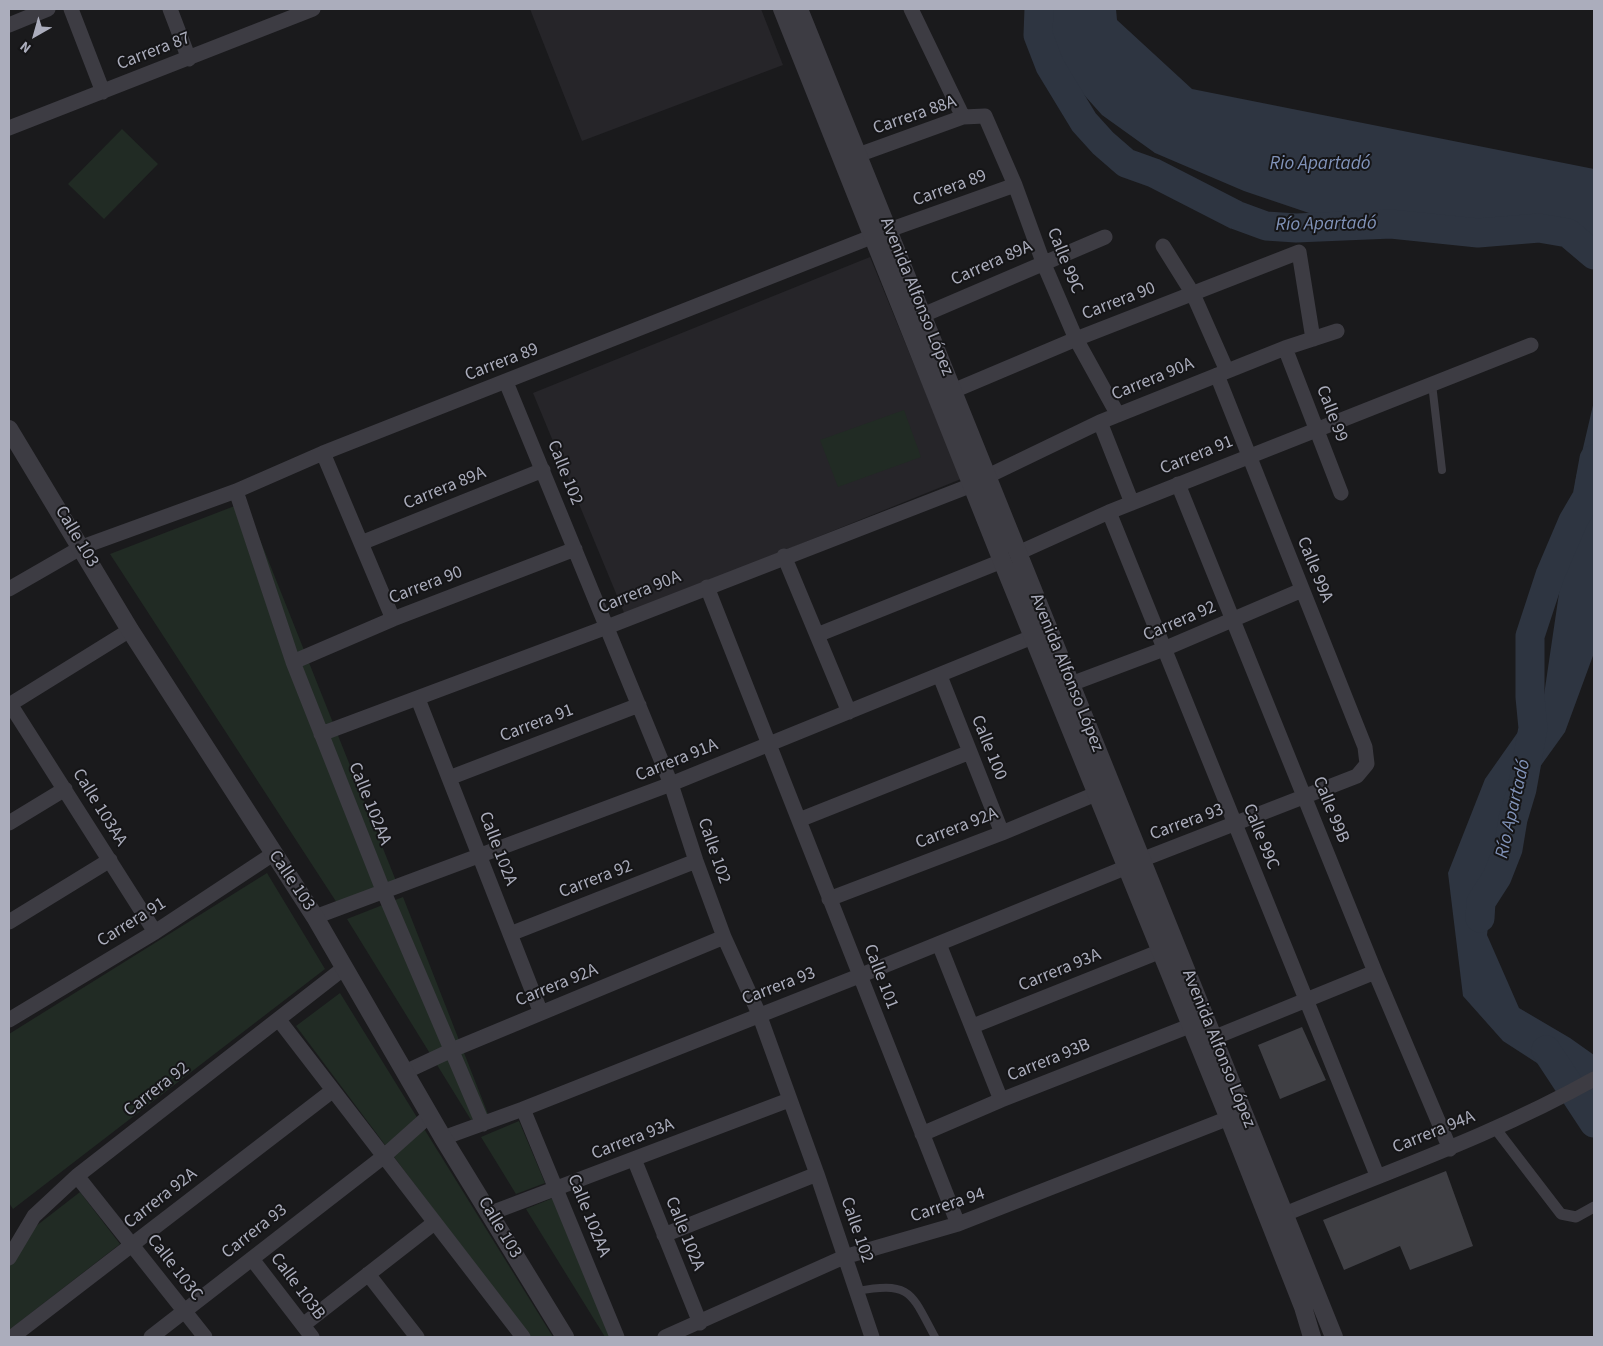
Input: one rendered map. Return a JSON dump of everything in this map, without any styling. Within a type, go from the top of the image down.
[{"type":"street","points":[[9,25],[48,9]]},
{"type":"street","points":[[71,9],[103,92]]},
{"type":"street","points":[[170,9],[189,59]]},
{"type":"street","name":"Carrera 87","points":[[9,128],[313,9]]},
{"type":"street","name":"Avenida Alfonso López","points":[[782,9],[882,233],[923,315],[1018,553],[1041,634],[1098,793],[1134,863],[1213,1038],[1236,1115],[1312,1337]]},
{"type":"street","name":"Avenida Alfonso López","points":[[799,9],[858,155],[882,233],[972,485],[1002,561],[1041,634],[1071,684],[1134,863],[1161,950],[1192,1025],[1285,1214],[1334,1337]]},
{"type":"street","points":[[911,9],[962,117]]},
{"type":"street","name":"Carrera 88A","points":[[858,155],[962,117],[985,116]]},
{"type":"street","name":"Calle 99C","points":[[985,116],[1015,185],[1043,262],[1076,339],[1118,415]]},
{"type":"street","name":"Carrera 89","points":[[9,589],[82,547],[236,491],[323,453],[882,233],[1015,185]]},
{"type":"street","name":"Carrera 89A","points":[[923,315],[1105,237]]},
{"type":"street","name":"Calle 99A","points":[[1164,246],[1193,294],[1222,373],[1248,456],[1365,747],[1367,764],[1357,776]]},
{"type":"street","name":"Carrera 90","points":[[954,392],[1076,339],[1300,252],[1313,339]]},
{"type":"street","name":"Carrera 90A","points":[[988,476],[1100,422],[1285,348],[1337,331]]},
{"type":"street","name":"Carrera 91","points":[[1018,553],[1109,512],[1178,484],[1531,345]]},
{"type":"street","name":"Calle 99","points":[[1285,348],[1341,493]]},
{"type":"street","name":"Calle 102","points":[[506,382],[671,784],[696,861],[724,937],[759,1014],[817,1174],[872,1337]]},
{"type":"street","points":[[1100,422],[1132,503]]},
{"type":"street","name":"Calle 103","points":[[9,429],[82,547],[130,630],[315,917],[443,1138],[491,1213],[565,1337]]},
{"type":"street","points":[[323,453],[393,619]]},
{"type":"street","name":"Carrera 89A","points":[[361,543],[543,470]]},
{"type":"street","name":"Calle 99B","points":[[1178,484],[1374,972],[1450,1149]]},
{"type":"street","name":"Carrera 90A","points":[[321,734],[607,627],[784,556],[972,485]]},
{"type":"street","name":"Calle 102AA","points":[[236,491],[293,662],[321,734],[383,890],[483,1124]]},
{"type":"street","name":"Calle 99C","points":[[1109,512],[1378,1175]]},
{"type":"street","name":"Carrera 90","points":[[293,662],[393,619],[575,549]]},
{"type":"street","points":[[784,556],[849,712]]},
{"type":"street","points":[[817,635],[1002,561]]},
{"type":"street","name":"Calle 101","points":[[707,587],[958,1224]]},
{"type":"street","name":"Carrera 92","points":[[1071,684],[1164,650],[1302,590]]},
{"type":"street","points":[[10,704],[130,630]]},
{"type":"street","name":"Carrera 91A","points":[[315,917],[383,890],[480,857],[671,784],[1041,634]]},
{"type":"street","name":"Calle 100","points":[[940,676],[1002,833]]},
{"type":"street","name":"Calle 102A","points":[[418,699],[541,1012]]},
{"type":"street","name":"Calle 103AA","points":[[10,704],[155,932]]},
{"type":"street","name":"Carrera 91","points":[[450,778],[639,705]]},
{"type":"street","points":[[799,820],[970,752]]},
{"type":"street","name":"Carrera 93","points":[[443,1138],[523,1109],[859,976],[1134,863],[1305,798],[1357,776]]},
{"type":"street","points":[[9,823],[64,789]]},
{"type":"street","name":"Carrera 92A","points":[[829,899],[1002,833],[1098,793]]},
{"type":"street","name":"Carrera 91","points":[[9,1020],[155,932],[273,854]]},
{"type":"street","points":[[9,922],[110,860]]},
{"type":"street","name":"Carrera 92","points":[[510,934],[696,861]]},
{"type":"street","name":"Carrera 92A","points":[[405,1072],[541,1012],[724,937]]},
{"type":"street","points":[[939,944],[1002,1100]]},
{"type":"street","name":"Carrera 93A","points":[[973,1026],[1161,950]]},
{"type":"street","name":"Carrera 92","points":[[9,1258],[34,1216],[77,1176],[344,968]]},
{"type":"street","points":[[1213,1038],[1374,972]]},
{"type":"street","points":[[278,1020],[523,1337]]},
{"type":"street","name":"Carrera 93B","points":[[922,1134],[1002,1100],[1192,1025]]},
{"type":"street","name":"Carrera 94A","points":[[1285,1214],[1378,1175],[1450,1149],[1569,1093],[1594,1079]]},
{"type":"street","name":"Carrera 92A","points":[[12,1337],[332,1090]]},
{"type":"street","name":"Carrera 93A","points":[[491,1213],[789,1100]]},
{"type":"street","name":"Calle 102AA","points":[[523,1109],[558,1189],[617,1337]]},
{"type":"street","name":"Carrera 93","points":[[151,1337],[383,1157],[430,1115]]},
{"type":"street","name":"Carrera 94","points":[[665,1337],[684,1334],[700,1323],[844,1257],[958,1224],[1236,1115]]},
{"type":"street","points":[[1496,1128],[1561,1214],[1576,1217],[1594,1208]]},
{"type":"street","name":"Calle 102A","points":[[634,1160],[700,1323]]},
{"type":"street","points":[[664,1235],[817,1174]]},
{"type":"street","name":"Calle 103C","points":[[77,1176],[204,1337]]},
{"type":"street","points":[[308,1331],[368,1274],[434,1223]]},
{"type":"street","name":"Calle 103B","points":[[252,1259],[308,1331]]},
{"type":"street","points":[[368,1274],[417,1337]]},
{"type":"street","points":[[1303,1307],[1320,1302]]},
{"type":"lane","points":[[1432,384],[1442,470]]},
{"type":"lane","points":[[857,1291],[898,1287],[905,1290],[914,1299],[935,1337]]},
{"type":"shaded area","points":[[530,9],[761,9],[783,65],[582,141]]},
{"type":"shaded area","points":[[122,129],[158,164],[104,219],[68,184]]},
{"type":"shaded area","points":[[870,257],[961,479],[625,615],[533,393]]},
{"type":"shaded area","points":[[904,410],[921,457],[838,487],[820,440]]},
{"type":"shaded area","points":[[245,502],[396,881],[337,903],[110,554]]},
{"type":"shaded area","points":[[267,873],[325,969],[13,1209],[9,1203],[9,1034]]},
{"type":"shaded area","points":[[403,897],[488,1114],[471,1120],[347,919]]},
{"type":"shaded area","points":[[340,993],[553,1337],[529,1337],[296,1026]]},
{"type":"shaded area","points":[[519,1121],[545,1183],[516,1194],[481,1137]]},
{"type":"shaded area","points":[[80,1192],[120,1244],[9,1330],[9,1247]]},
{"type":"shaded area","points":[[553,1198],[614,1337],[605,1337],[526,1209]]},
{"type":"water","name":"Rio Apartadó","points":[[1025,9],[1116,9],[1117,20],[1192,89],[1594,169],[1594,255],[1587,249],[1539,228],[1418,226],[1309,213],[1244,191],[1155,153],[1102,115],[1060,68]]},
{"type":"water","points":[[1594,401],[1594,653],[1565,732],[1501,821],[1487,935],[1519,1008],[1570,1038],[1594,1055],[1594,1104],[1571,1085],[1503,1041],[1463,996],[1448,873],[1485,779],[1544,695],[1576,478]]},
{"type":"building","points":[[1302,1027],[1326,1080],[1280,1099],[1258,1045]]},
{"type":"building","points":[[1446,1171],[1473,1246],[1410,1270],[1400,1246],[1344,1270],[1323,1220]]},
{"type":"waterway","name":"Río Apartadó","points":[[1039,9],[1038,35],[1050,66],[1084,122],[1103,143],[1126,163],[1154,173],[1236,215],[1266,226],[1296,228],[1391,224],[1478,233],[1539,228],[1568,233],[1594,255]]},
{"type":"waterway","name":"Río Apartadó","points":[[1480,918],[1481,902],[1497,877],[1508,849],[1513,819],[1522,789],[1533,728],[1530,697],[1530,636],[1550,575],[1573,521],[1587,497],[1594,459]]},
{"type":"waterway","name":"Río Apartadó","points":[[1546,1050],[1594,1123]]}]
